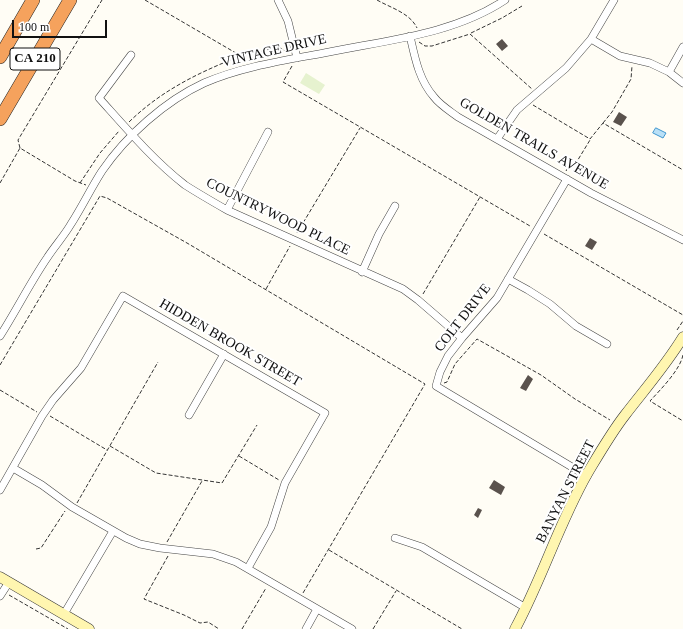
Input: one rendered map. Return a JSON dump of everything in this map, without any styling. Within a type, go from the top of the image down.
[{"type":"highway","name":"CA 210","points":[[0,57],[33,0]]},
{"type":"highway","name":"CA 210","points":[[0,119],[70,0]]},
{"type":"street","points":[[278,0],[288,21],[297,58]]},
{"type":"street","name":"VINTAGE DRIVE","points":[[0,336],[46,259],[70,226],[103,170],[131,134],[159,111],[203,84],[232,72],[420,34],[464,21],[505,0]]},
{"type":"street","points":[[497,139],[517,110],[566,68],[590,39],[614,0]]},
{"type":"street","name":"GOLDEN TRAILS AVENUE","points":[[410,36],[419,73],[426,87],[434,98],[458,117],[591,193],[683,240]]},
{"type":"street","points":[[590,39],[620,56],[650,63],[669,72],[683,83]]},
{"type":"street","points":[[669,72],[683,47]]},
{"type":"street","name":"COUNTRYWOOD PLACE","points":[[131,55],[98,98],[158,161],[185,184],[227,210],[403,290],[418,300],[462,338]]},
{"type":"street","points":[[227,210],[268,132]]},
{"type":"street","name":"COLT DRIVE","points":[[436,386],[440,372],[448,356],[497,298],[565,178]]},
{"type":"street","points":[[362,272],[379,234],[395,206]]},
{"type":"street","points":[[508,279],[550,304],[576,326],[607,344]]},
{"type":"street","name":"HIDDEN BROOK STREET","points":[[44,414],[53,400],[81,368],[123,296],[325,413],[285,483]]},
{"type":"street","name":"BANYAN STREET","points":[[515,629],[526,608],[570,509],[587,476],[618,424],[682,341]]},
{"type":"street","points":[[189,415],[224,354]]},
{"type":"street","points":[[436,386],[587,476]]},
{"type":"street","points":[[0,490],[44,414]]},
{"type":"street","points":[[13,468],[42,485],[71,507],[113,531],[140,544],[213,554],[236,562],[352,629]]},
{"type":"street","points":[[248,568],[271,527],[285,483]]},
{"type":"street","points":[[64,614],[113,531]]},
{"type":"street","points":[[395,538],[422,547],[526,608]]},
{"type":"street","points":[[1,594],[4,579],[89,629]]},
{"type":"street","points":[[306,629],[317,609]]},
{"type":"path","points":[[0,183],[20,148],[18,140],[102,0]]},
{"type":"path","points":[[145,0],[241,56],[280,47],[297,58],[283,82],[683,315]]},
{"type":"path","points":[[377,0],[409,17],[414,22],[420,34]]},
{"type":"path","points":[[410,36],[425,46],[432,46],[470,34],[522,6]]},
{"type":"path","points":[[470,34],[526,83],[536,94]]},
{"type":"path","points":[[565,178],[569,166],[576,164],[590,139],[612,112],[631,79],[634,60]]},
{"type":"path","points":[[526,102],[590,139]]},
{"type":"path","points":[[603,123],[683,170]]},
{"type":"path","points":[[266,290],[293,240],[361,127]]},
{"type":"path","points":[[20,148],[75,182],[84,184],[91,189]]},
{"type":"path","points":[[0,365],[100,196],[107,198],[147,220],[425,384],[300,599]]},
{"type":"path","points":[[418,300],[424,293],[480,196]]},
{"type":"path","points":[[436,386],[447,382],[455,364],[477,339],[541,375],[610,421]]},
{"type":"path","points":[[683,355],[676,368],[650,400],[683,421]]},
{"type":"path","points":[[36,549],[41,548],[71,507],[108,450],[158,362]]},
{"type":"path","points":[[0,390],[108,450]]},
{"type":"path","points":[[110,446],[156,473],[222,483],[257,425]]},
{"type":"path","points":[[238,456],[285,483]]},
{"type":"path","points":[[164,548],[202,480]]},
{"type":"path","points":[[172,549],[144,599],[200,623],[208,622],[219,629]]},
{"type":"path","points":[[328,550],[462,629]]},
{"type":"path","points":[[242,629],[270,581]]},
{"type":"path","points":[[373,629],[396,590]]},
{"type":"path","points":[[1,594],[68,629]]},
{"type":"green space","points":[[306,73],[325,85],[319,94],[300,83]]},
{"type":"water","points":[[656,128],[666,133],[663,138],[653,133]]},
{"type":"building","points":[[502,39],[508,46],[502,51],[496,44]]},
{"type":"building","points":[[619,112],[627,117],[621,126],[613,122]]},
{"type":"building","points":[[590,238],[597,242],[592,250],[585,246]]},
{"type":"building","points":[[528,375],[533,379],[526,391],[520,388]]},
{"type":"building","points":[[494,480],[505,487],[501,495],[489,488]]},
{"type":"building","points":[[478,508],[482,510],[478,518],[474,515]]}]
